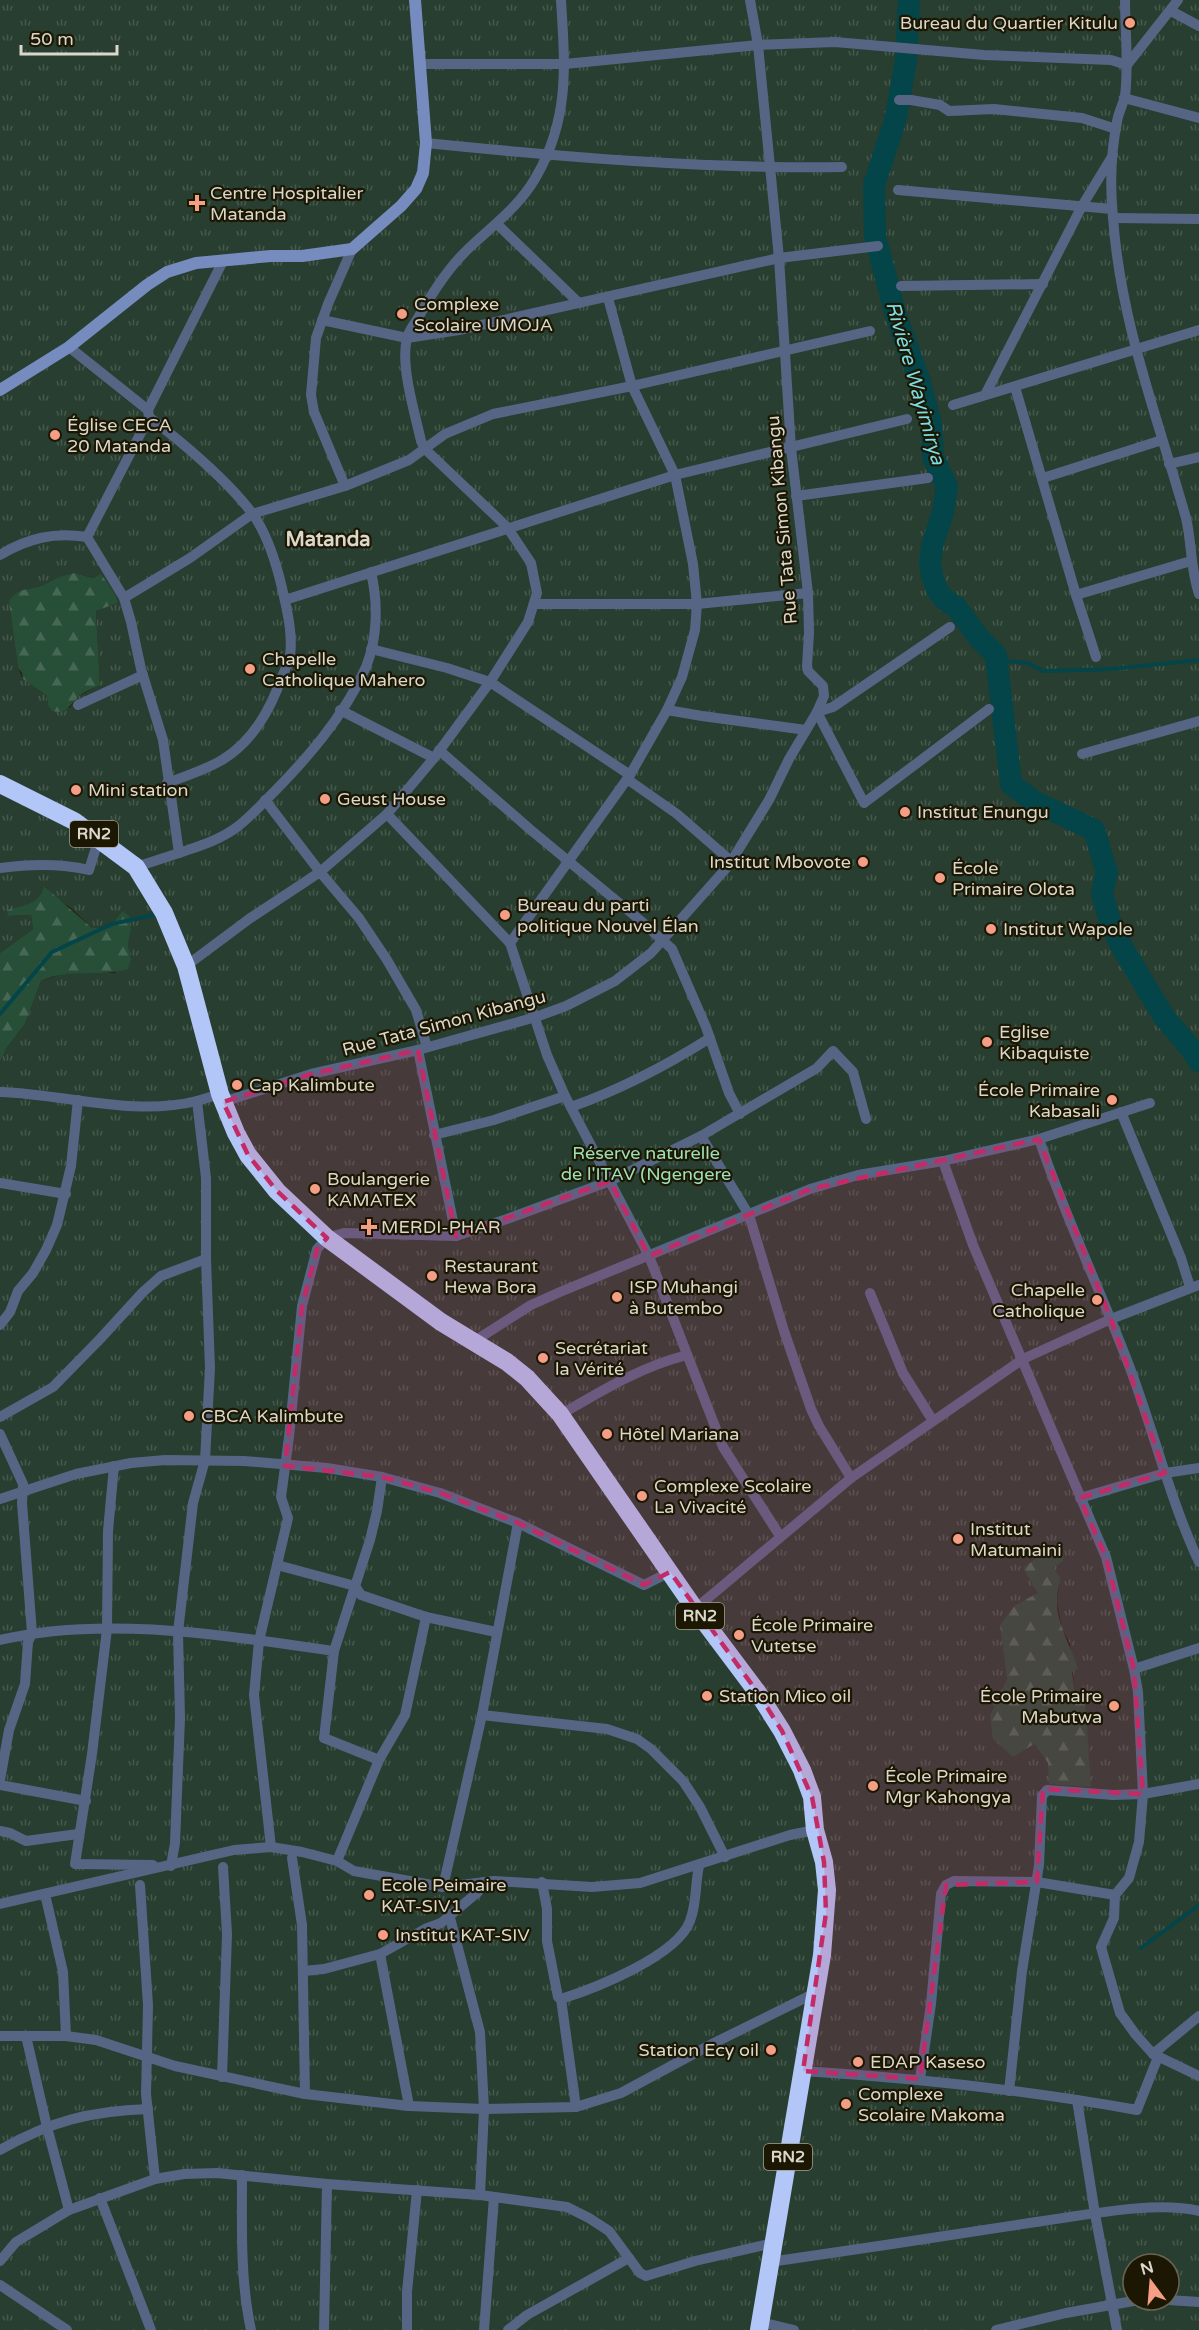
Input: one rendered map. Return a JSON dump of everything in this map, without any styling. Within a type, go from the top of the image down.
[{"type":"highway","name":"RN2","points":[[0,784],[74,821],[136,867],[164,913],[186,966],[222,1098],[248,1155],[277,1191],[327,1238],[441,1322],[507,1362],[526,1378],[560,1415],[695,1609],[758,1693],[782,1731],[802,1770],[812,1797],[815,1830],[824,1862],[827,1890],[822,1955],[759,2326]]},
{"type":"street","points":[[345,486],[314,412],[310,394],[316,338],[352,249],[401,206],[416,189],[423,173],[426,143],[415,0]]},
{"type":"street","points":[[186,966],[249,919],[320,872],[387,814],[490,682],[528,622],[537,592],[531,563],[507,527],[425,449],[421,441],[406,374],[407,338],[431,294],[452,265],[517,204],[536,177],[547,155],[561,112],[564,90],[561,0]]},
{"type":"street","name":"Rue Tata Simon Kibangu","points":[[0,1092],[32,1093],[149,1108],[178,1106],[222,1098],[536,1017],[566,1006],[615,981],[651,953],[731,861],[769,800],[789,759],[818,712],[824,696],[823,686],[808,671],[807,666],[808,593],[791,448],[779,258],[758,45],[750,0]]},
{"type":"street","points":[[1125,0],[1127,65],[1124,98],[1116,129],[1113,155],[1113,213],[1124,297],[1136,351],[1187,521],[1191,561],[1199,594]]},
{"type":"street","points":[[1127,65],[1178,0]]},
{"type":"street","points":[[1171,11],[1199,26]]},
{"type":"street","points":[[420,64],[564,64],[758,45],[835,42],[984,55],[1111,60],[1127,65]]},
{"type":"street","points":[[1124,98],[1199,118]]},
{"type":"street","points":[[899,100],[940,105],[949,111],[994,109],[1082,118],[1116,129]]},
{"type":"street","points":[[426,143],[547,155],[770,168],[842,167]]},
{"type":"street","points":[[985,395],[1082,206],[1113,155]]},
{"type":"street","points":[[898,190],[1082,206],[1113,213],[1199,219]]},
{"type":"street","points":[[497,224],[579,303]]},
{"type":"street","points":[[322,320],[407,338],[459,330],[608,298],[779,258],[878,246]]},
{"type":"street","points":[[0,390],[69,347],[147,285],[167,272],[196,263],[271,256],[302,256],[352,249]]},
{"type":"street","points":[[87,537],[223,261]]},
{"type":"street","points":[[901,286],[1043,284]]},
{"type":"street","points":[[510,943],[628,777],[667,710],[689,655],[695,630],[697,604],[693,564],[675,475],[632,386],[608,298]]},
{"type":"street","points":[[953,405],[1199,330]]},
{"type":"street","points":[[124,598],[190,558],[252,514],[345,486],[409,460],[446,434],[493,414],[632,386],[870,331]]},
{"type":"street","points":[[69,347],[176,437],[233,492],[252,514],[266,535],[278,569],[285,600],[291,629],[290,657],[273,703],[264,719],[243,743],[223,759],[167,783]]},
{"type":"street","points":[[1016,387],[1096,657]]},
{"type":"street","points":[[285,600],[675,475],[907,419]]},
{"type":"street","points":[[1043,478],[1162,440]]},
{"type":"street","points":[[1169,464],[1199,457]]},
{"type":"street","points":[[796,496],[928,478]]},
{"type":"street","points":[[0,555],[30,539],[69,534],[87,537],[124,598],[143,675],[163,740],[178,853]]},
{"type":"street","points":[[1076,595],[1191,561]]},
{"type":"street","points":[[136,867],[216,840],[238,827],[295,770],[327,731],[366,666],[371,649],[377,604],[371,572]]},
{"type":"street","points":[[534,604],[697,604],[808,593]]},
{"type":"street","points":[[950,627],[833,707],[818,712],[864,803],[989,709]]},
{"type":"street","points":[[371,649],[447,668],[490,682],[628,777],[677,814],[731,861]]},
{"type":"street","points":[[78,705],[143,675]]},
{"type":"street","points":[[340,710],[436,754],[569,861],[672,949],[710,1038],[729,1093],[740,1114]]},
{"type":"street","points":[[667,710],[702,717],[806,730]]},
{"type":"street","points":[[1082,754],[1199,721]]},
{"type":"street","points":[[265,800],[320,872],[359,918],[416,1010],[434,1135],[456,1236]]},
{"type":"street","points":[[387,814],[510,943],[547,1055],[565,1096],[649,1256],[723,1447],[780,1536]]},
{"type":"street","points":[[0,867],[68,865],[89,870],[99,838]]},
{"type":"street","points":[[571,1107],[628,1086],[654,1073],[710,1038]]},
{"type":"street","points":[[271,1847],[254,1695],[259,1641],[288,1518],[280,1497],[302,1306],[317,1249],[327,1238],[344,1233],[456,1236],[610,1181],[740,1114],[817,1068],[833,1051],[853,1072],[866,1119]]},
{"type":"street","points":[[434,1135],[494,1120],[565,1096]]},
{"type":"street","points":[[0,1325],[10,1312],[18,1291],[33,1273],[57,1225],[66,1194],[76,1137],[78,1100]]},
{"type":"street","points":[[171,1866],[175,1843],[180,1718],[178,1632],[193,1503],[206,1460],[210,1368],[206,1178],[197,1101]]},
{"type":"street","points":[[473,1342],[531,1305],[810,1189],[858,1175],[943,1161],[1039,1139],[1150,1103]]},
{"type":"street","points":[[695,1609],[851,1478],[1023,1359],[1111,1319],[1194,1286],[1121,1112]]},
{"type":"street","points":[[701,1136],[749,1215],[784,1331],[811,1409],[851,1478]]},
{"type":"street","points":[[1039,1139],[1056,1189],[1111,1319],[1143,1403],[1165,1473],[1199,1562]]},
{"type":"street","points":[[943,1161],[973,1245],[1106,1557],[1134,1670],[1138,1692],[1143,1794],[1139,1842],[1129,1878],[1114,1895],[1114,1918],[1101,1947],[1120,2013],[1155,2055],[1199,2076]]},
{"type":"street","points":[[0,1183],[66,1194]]},
{"type":"street","points":[[0,1417],[53,1387],[161,1276],[206,1259]]},
{"type":"street","points":[[870,1293],[903,1373],[933,1421]]},
{"type":"street","points":[[560,1415],[629,1375],[657,1363],[687,1355]]},
{"type":"street","points":[[0,1434],[24,1490],[22,1503],[32,1633],[28,1642],[26,1684],[9,1730],[0,1780]]},
{"type":"street","points":[[0,1499],[76,1474],[114,1466],[165,1460],[244,1461],[327,1468],[382,1477],[440,1493],[518,1523],[644,1585],[670,1572]]},
{"type":"street","points":[[114,1466],[108,1531],[106,1629],[86,1801],[78,1834],[75,1864],[171,1866]]},
{"type":"street","points":[[1080,1498],[1165,1473],[1199,1468]]},
{"type":"street","points":[[379,1760],[324,1738],[334,1651],[375,1521],[382,1477]]},
{"type":"street","points":[[443,1887],[482,1715],[518,1523]]},
{"type":"street","points":[[277,1565],[354,1586],[360,1595],[426,1617],[496,1632]]},
{"type":"street","points":[[337,1861],[379,1760],[405,1715],[426,1617]]},
{"type":"street","points":[[0,1640],[32,1633],[106,1629],[178,1632],[334,1651]]},
{"type":"street","points":[[1134,1670],[1199,1648]]},
{"type":"street","points":[[482,1715],[607,1729],[637,1739],[651,1749],[683,1781],[700,1807],[725,1857]]},
{"type":"street","points":[[1009,2091],[1022,1971],[1037,1882],[1042,1796],[1047,1790],[1113,1796],[1143,1794],[1199,1784]]},
{"type":"street","points":[[0,1785],[86,1801]]},
{"type":"street","points":[[0,1904],[234,1850],[271,1847],[337,1861],[354,1871],[443,1887],[483,1882],[542,1882],[592,1887],[640,1884],[790,1835],[815,1830]]},
{"type":"street","points":[[0,1831],[26,1841],[78,1834]]},
{"type":"street","points":[[292,1858],[302,1925],[305,2094]]},
{"type":"street","points":[[561,1999],[588,1990],[662,1954],[690,1924],[698,1893],[699,1866]]},
{"type":"street","points":[[222,2077],[227,1934],[223,1867]]},
{"type":"street","points":[[920,2079],[931,2004],[941,1894],[946,1885],[954,1881],[1037,1882],[1114,1895]]},
{"type":"street","points":[[303,1971],[324,1969],[380,1954],[424,1929],[441,1923],[478,1892],[483,1882]]},
{"type":"street","points":[[542,1882],[547,1909],[547,1941],[558,1997],[561,1999],[576,2107]]},
{"type":"street","points":[[140,1885],[148,2005],[146,2057],[148,2109],[155,2179]]},
{"type":"street","points":[[45,1894],[63,1972],[66,2036]]},
{"type":"street","points":[[449,1914],[480,2032],[484,2109],[480,2195]]},
{"type":"street","points":[[380,1954],[409,2106]]},
{"type":"street","points":[[0,2036],[66,2036],[96,2040],[146,2057],[222,2077],[305,2094],[409,2106],[484,2109],[576,2107],[621,2093],[712,2044],[815,1994]]},
{"type":"street","points":[[803,2071],[920,2079],[1137,2110],[1155,2055],[1199,2016]]},
{"type":"street","points":[[26,2036],[69,2210]]},
{"type":"street","points":[[1077,2100],[1111,2304],[1118,2330]]},
{"type":"street","points":[[0,2150],[70,2118],[108,2111],[148,2109]]},
{"type":"street","points":[[0,2261],[16,2242],[69,2210],[155,2179],[184,2174],[217,2173],[480,2195],[567,2207],[609,2231],[640,2273],[646,2276],[695,2261],[772,2243]]},
{"type":"street","points":[[242,2175],[243,2261],[246,2309],[251,2330]]},
{"type":"street","points":[[324,2330],[327,2184]]},
{"type":"street","points":[[407,2330],[407,2292],[417,2190]]},
{"type":"street","points":[[484,2330],[494,2197]]},
{"type":"street","points":[[100,2198],[151,2330]]},
{"type":"street","points":[[770,2262],[1095,2214],[1185,2207],[1199,2211]]},
{"type":"street","points":[[508,2330],[527,2315],[629,2258]]},
{"type":"street","points":[[0,2285],[50,2325],[67,2330]]},
{"type":"street","points":[[1181,2301],[1199,2302]]},
{"type":"street","points":[[996,2330],[1121,2303]]},
{"type":"street","points":[[759,2326],[794,2330]]},
{"type":"highlighted area","points":[[418,1050],[456,1236],[610,1181],[649,1256],[810,1189],[1039,1139],[1111,1319],[1165,1473],[1080,1498],[1106,1557],[1134,1669],[1143,1794],[1043,1789],[1037,1882],[946,1885],[920,2079],[803,2071],[826,1913],[824,1862],[812,1797],[782,1731],[758,1693],[670,1572],[644,1585],[518,1523],[440,1493],[382,1477],[285,1466],[302,1306],[317,1249],[327,1238],[277,1191],[248,1155],[223,1102],[311,1074]]},
{"type":"green space","name":"Réserve naturelle de l'ITAV (Ngengere","points":[[0,0],[1199,0],[1199,2330],[0,2330],[0,1062],[8,1046],[25,1024],[41,981],[68,972],[115,973],[131,959],[128,945],[131,930],[122,911],[109,928],[92,928],[71,908],[52,895],[46,887],[38,899],[8,916],[31,915],[33,929],[0,953]],"holes":[[[74,573],[95,578],[118,603],[96,611],[100,685],[77,697],[70,708],[48,705],[47,696],[23,679],[18,668],[9,603],[19,591],[41,586],[61,576]],[[1058,1542],[1058,1563],[1053,1568],[1059,1586],[1057,1602],[1062,1629],[1070,1643],[1075,1692],[1048,1763],[1034,1744],[990,1715],[1007,1678],[1015,1605],[1039,1593]]]},
{"type":"green space","points":[[74,573],[94,578],[101,574],[115,594],[118,603],[96,611],[100,685],[82,694],[64,711],[57,712],[52,711],[48,705],[47,696],[23,679],[18,668],[9,603],[19,591],[41,586],[61,576]]},
{"type":"green space","points":[[44,886],[92,928],[109,928],[122,911],[129,916],[131,930],[128,945],[131,959],[128,969],[117,972],[63,974],[41,981],[25,1024],[8,1046],[0,1062],[0,953],[33,929],[31,915],[8,916],[7,910],[35,900]]},
{"type":"green space","points":[[1058,1542],[1063,1553],[1063,1561],[1053,1568],[1060,1578],[1057,1609],[1078,1669],[1072,1672],[1075,1692],[1085,1699],[1091,1787],[1049,1784],[1048,1763],[1034,1744],[1013,1757],[993,1739],[990,1715],[1007,1678],[1000,1625],[1015,1605],[1038,1593],[1023,1568]]},
{"type":"waterway","name":"Rivière Wayimirya","points":[[909,0],[906,61],[895,121],[874,185],[875,236],[896,316],[919,379],[931,424],[933,457],[947,486],[943,512],[932,546],[930,565],[932,575],[937,590],[945,600],[957,608],[979,638],[996,655],[1011,784],[1035,802],[1094,830],[1107,873],[1102,893],[1110,922],[1122,947],[1164,1017],[1199,1061]]},
{"type":"waterway","points":[[996,655],[1006,661],[1028,663],[1043,671],[1111,669],[1199,660]]},
{"type":"waterway","points":[[0,1014],[52,952],[112,924],[158,914]]},
{"type":"waterway","points":[[1141,1948],[1199,1905]]},
{"type":"place","name":"Bureau du Quartier Kitulu","points":[[1130,23]]},
{"type":"place","name":"Centre Hospitalier Matanda","points":[[197,203]]},
{"type":"place","name":"Complexe Scolaire UMOJA","points":[[402,314]]},
{"type":"place","name":"Église CECA 20 Matanda","points":[[55,435]]},
{"type":"place","name":"Chapelle Catholique Mahero","points":[[250,669]]},
{"type":"place","name":"Mini station","points":[[76,790]]},
{"type":"place","name":"Geust House","points":[[325,799]]},
{"type":"place","name":"Institut Enungu","points":[[905,812]]},
{"type":"place","name":"Institut Mbovote","points":[[863,862]]},
{"type":"place","name":"École Primaire Olota","points":[[940,878]]},
{"type":"place","name":"Bureau du parti politique Nouvel Élan","points":[[505,915]]},
{"type":"place","name":"Institut Wapole","points":[[991,929]]},
{"type":"place","name":"Eglise Kibaquiste","points":[[987,1042]]},
{"type":"place","name":"Cap Kalimbute","points":[[237,1085]]},
{"type":"place","name":"École Primaire Kabasali","points":[[1112,1100]]},
{"type":"place","name":"Boulangerie KAMATEX","points":[[315,1189]]},
{"type":"place","name":"MERDI-PHAR","points":[[369,1227]]},
{"type":"place","name":"Restaurant Hewa Bora","points":[[432,1276]]},
{"type":"place","name":"ISP Muhangi à Butembo","points":[[617,1297]]},
{"type":"place","name":"Chapelle Catholique","points":[[1097,1300]]},
{"type":"place","name":"Secrétariat la Vérité","points":[[543,1358]]},
{"type":"place","name":"CBCA Kalimbute","points":[[189,1416]]},
{"type":"place","name":"Hôtel Mariana","points":[[607,1434]]},
{"type":"place","name":"Complexe Scolaire La Vivacité","points":[[642,1496]]},
{"type":"place","name":"Institut Matumaini","points":[[958,1539]]},
{"type":"place","name":"École Primaire Vutetse","points":[[739,1635]]},
{"type":"place","name":"Station Mico oil","points":[[707,1696]]},
{"type":"place","name":"École Primaire Mabutwa","points":[[1114,1706]]},
{"type":"place","name":"École Primaire Mgr Kahongya","points":[[873,1786]]},
{"type":"place","name":"Ecole Peimaire KAT-SIV1","points":[[369,1895]]},
{"type":"place","name":"Institut KAT-SIV","points":[[383,1935]]},
{"type":"place","name":"Station Ecy oil","points":[[771,2050]]},
{"type":"place","name":"EDAP Kaseso","points":[[858,2062]]},
{"type":"place","name":"Complexe Scolaire Makoma","points":[[846,2104]]},
{"type":"district","name":"Matanda","points":[[328,540]]}]
